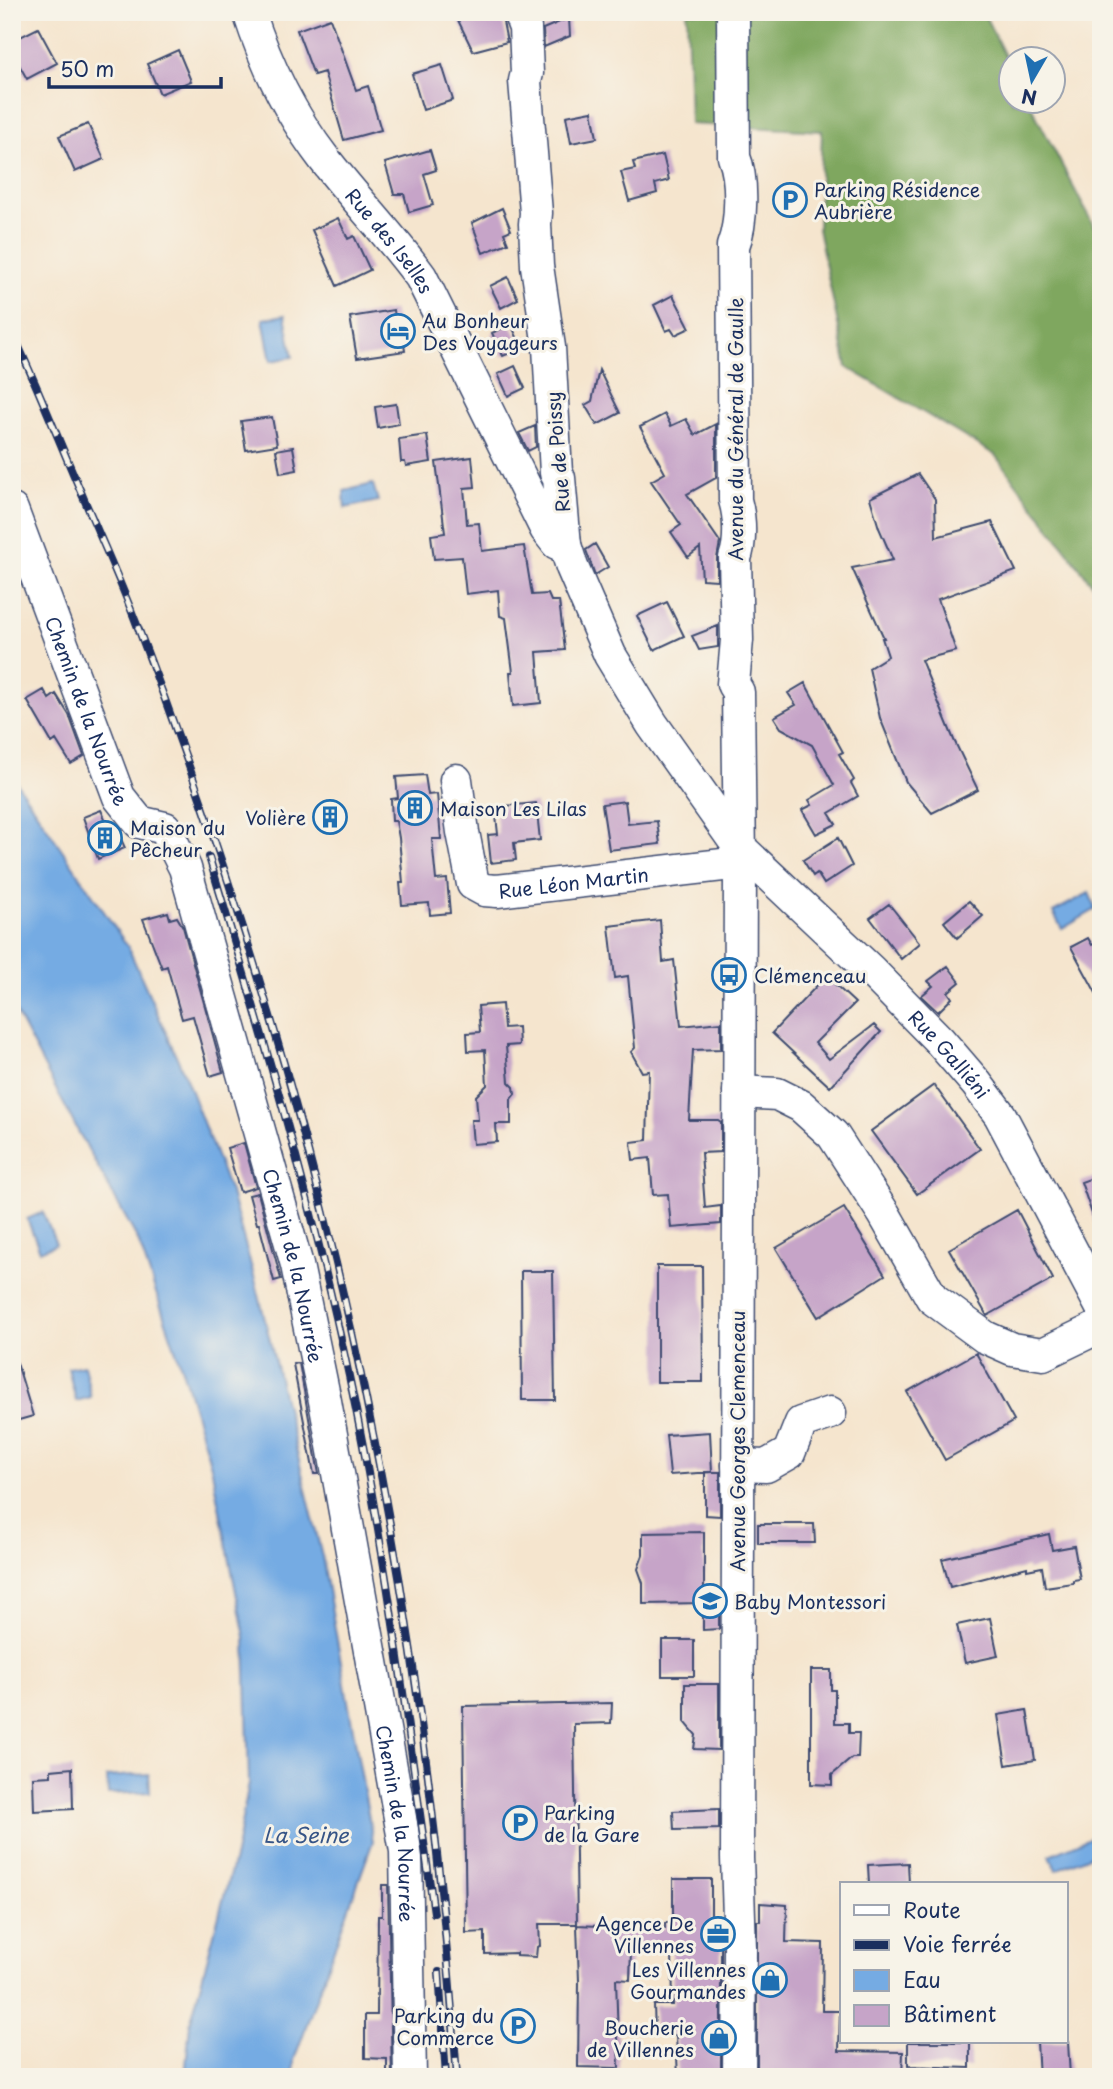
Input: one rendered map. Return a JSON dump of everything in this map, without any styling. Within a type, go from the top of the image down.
[{"type":"street","name":"Rue des Iselles","points":[[249,12],[266,59],[299,121],[325,159],[421,277],[546,529],[557,542],[565,545]]},
{"type":"street","name":"Rue de Poissy","points":[[519,12],[525,28],[525,80],[536,214],[537,266],[549,347],[556,474],[559,478],[565,545],[586,603],[610,656],[740,855]]},
{"type":"street","name":"Avenue du Général de Gaulle","points":[[733,12],[734,157],[739,170],[738,233],[733,246],[738,523],[738,551],[735,558],[737,639],[733,684],[738,692],[740,855]]},
{"type":"street","name":"Chemin de la Nourrée","points":[[12,510],[119,797],[139,821],[166,828],[185,867],[297,1265],[325,1401],[406,1851],[410,2077]]},
{"type":"street","name":"Rue Léon Martin","points":[[456,780],[473,884],[484,890],[497,891],[740,855]]},
{"type":"street","name":"Avenue Georges Clemenceau","points":[[738,2077],[740,855]]},
{"type":"street","name":"Rue Galliéni","points":[[740,855],[871,971],[939,1040],[976,1083],[1000,1115],[1101,1306]]},
{"type":"street","points":[[739,1092],[777,1094],[801,1106],[833,1135],[884,1214],[932,1298],[985,1337],[1012,1349],[1043,1354],[1101,1326]]},
{"type":"street","points":[[738,1465],[766,1466],[789,1453],[801,1423],[830,1413]]},
{"type":"green space","points":[[687,12],[983,12],[1000,46],[998,116],[1036,116],[1101,240],[1101,596],[995,455],[847,367],[818,229],[822,131],[690,124]]},
{"type":"water","points":[[285,315],[293,357],[271,361],[263,319]]},
{"type":"water","points":[[373,484],[378,501],[345,508],[344,491]]},
{"type":"water","name":"La Seine","points":[[12,776],[128,947],[183,1071],[232,1197],[257,1287],[322,1556],[373,1841],[294,2060],[293,2077],[185,2077],[190,2024],[235,1855],[249,1783],[245,1637],[211,1466],[181,1366],[138,1240],[12,1005]]},
{"type":"water","points":[[1089,893],[1096,909],[1062,929],[1053,912]]},
{"type":"water","points":[[43,1212],[56,1244],[40,1251],[27,1219]]},
{"type":"water","points":[[84,1365],[91,1397],[76,1401],[68,1368]]},
{"type":"water","points":[[149,1774],[150,1792],[108,1794],[107,1777]]},
{"type":"water","points":[[1101,1833],[1101,1851],[1056,1870],[1050,1855]]},
{"type":"building","points":[[454,12],[501,12],[507,42],[473,51]]},
{"type":"building","points":[[330,18],[356,90],[368,86],[381,130],[344,140],[324,72],[314,75],[297,30]]},
{"type":"building","points":[[569,18],[570,36],[544,47],[543,29]]},
{"type":"building","points":[[38,28],[57,63],[27,79],[12,52],[12,41]]},
{"type":"building","points":[[178,50],[191,81],[160,94],[147,64]]},
{"type":"building","points":[[442,65],[453,100],[423,110],[412,74]]},
{"type":"building","points":[[592,111],[597,138],[571,143],[566,116]]},
{"type":"building","points":[[88,124],[104,159],[75,172],[59,136]]},
{"type":"building","points":[[430,150],[436,170],[424,174],[433,205],[409,212],[404,194],[394,194],[385,163]]},
{"type":"building","points":[[663,155],[669,180],[655,184],[657,193],[629,201],[621,172],[635,169],[633,162]]},
{"type":"building","points":[[502,208],[511,230],[504,233],[508,243],[483,253],[472,223]]},
{"type":"building","points":[[338,218],[348,239],[354,236],[370,270],[337,286],[312,230]]},
{"type":"building","points":[[508,277],[518,299],[501,308],[490,286]]},
{"type":"building","points":[[673,295],[690,328],[675,335],[671,329],[666,331],[654,305]]},
{"type":"building","points":[[394,310],[396,326],[401,325],[405,351],[357,358],[350,317]]},
{"type":"building","points":[[511,324],[522,348],[503,356],[492,333]]},
{"type":"building","points":[[515,366],[525,388],[508,396],[498,374]]},
{"type":"building","points":[[599,370],[620,413],[597,425],[585,405],[592,401]]},
{"type":"building","points":[[396,404],[399,424],[378,428],[375,407]]},
{"type":"building","points":[[665,414],[671,426],[686,419],[695,435],[716,424],[716,478],[687,494],[720,542],[717,580],[702,579],[700,548],[688,557],[671,532],[681,525],[651,481],[665,473],[640,427]]},
{"type":"building","points":[[272,417],[277,445],[246,450],[241,421]]},
{"type":"building","points":[[535,426],[536,447],[528,451],[519,433]]},
{"type":"building","points":[[427,435],[431,462],[406,466],[405,462],[401,462],[399,439]]},
{"type":"building","points":[[293,447],[297,470],[280,473],[276,450]]},
{"type":"building","points":[[472,457],[475,487],[464,488],[467,524],[479,523],[482,551],[524,546],[532,595],[548,594],[551,601],[559,601],[565,650],[537,652],[541,703],[513,706],[510,672],[513,672],[506,618],[500,616],[498,590],[466,594],[462,557],[434,559],[431,535],[445,533],[436,462]]},
{"type":"building","points":[[918,474],[935,499],[936,537],[992,522],[1016,571],[938,599],[956,651],[921,660],[978,790],[932,813],[906,782],[880,718],[869,668],[888,656],[884,638],[852,568],[893,560],[870,498]]},
{"type":"building","points":[[595,544],[608,567],[595,575],[586,550]]},
{"type":"building","points":[[667,602],[684,636],[654,650],[637,616]]},
{"type":"building","points":[[718,626],[718,647],[699,650],[692,636]]},
{"type":"building","points":[[805,683],[843,752],[839,754],[854,780],[851,783],[858,796],[829,813],[836,824],[816,834],[802,810],[812,805],[809,800],[834,785],[812,745],[781,728],[774,717],[796,705],[788,693]]},
{"type":"building","points":[[44,690],[49,699],[56,694],[69,715],[84,756],[71,764],[56,740],[52,743],[27,700]]},
{"type":"building","points":[[425,775],[428,795],[437,794],[441,839],[432,839],[436,880],[447,879],[450,913],[430,915],[429,903],[402,905],[399,838],[396,821],[392,821],[391,799],[398,798],[396,777]]},
{"type":"building","points":[[625,801],[628,824],[657,821],[660,844],[609,850],[602,804]]},
{"type":"building","points":[[536,803],[540,840],[514,843],[516,860],[491,863],[488,835],[498,834],[495,807]]},
{"type":"building","name":"Maison du Pêcheur","points":[[101,810],[109,827],[112,825],[115,831],[117,830],[125,848],[98,859],[83,817]]},
{"type":"building","points":[[838,838],[852,866],[824,884],[817,873],[813,876],[803,860]]},
{"type":"building","points":[[969,901],[983,916],[957,938],[944,922]]},
{"type":"building","points":[[889,904],[920,943],[901,959],[870,918]]},
{"type":"building","points":[[168,912],[170,919],[177,917],[183,927],[223,1072],[210,1076],[193,1016],[182,1019],[167,966],[162,968],[143,919]]},
{"type":"building","points":[[660,920],[663,962],[674,960],[681,1026],[721,1022],[721,1049],[693,1050],[689,1120],[721,1122],[721,1152],[701,1153],[705,1208],[721,1206],[721,1224],[671,1228],[668,1194],[653,1195],[650,1158],[633,1160],[631,1142],[647,1140],[649,1071],[642,1072],[631,1052],[635,1048],[628,976],[615,978],[609,926]]},
{"type":"building","points":[[1088,938],[1092,945],[1101,940],[1101,1002],[1071,947]]},
{"type":"building","points":[[948,966],[960,982],[948,992],[952,998],[938,1012],[921,996],[933,986],[928,981]]},
{"type":"building","points":[[826,976],[855,1003],[815,1043],[829,1059],[874,1025],[881,1032],[830,1087],[772,1033]]},
{"type":"building","points":[[502,1004],[504,1028],[518,1027],[519,1045],[506,1046],[509,1082],[514,1087],[515,1094],[511,1099],[511,1124],[496,1124],[497,1142],[473,1144],[471,1120],[478,1120],[476,1096],[487,1085],[485,1050],[468,1051],[467,1033],[480,1032],[478,1006]]},
{"type":"building","points":[[934,1085],[980,1149],[917,1194],[871,1131]]},
{"type":"building","points":[[244,1143],[256,1187],[240,1192],[227,1148]]},
{"type":"building","points":[[1101,1175],[1101,1230],[1098,1231],[1081,1182]]},
{"type":"building","points":[[258,1193],[281,1279],[274,1281],[249,1195]]},
{"type":"building","points":[[844,1208],[885,1275],[818,1317],[776,1248]]},
{"type":"building","points":[[1017,1210],[1053,1279],[987,1316],[949,1249]]},
{"type":"building","points":[[657,1266],[702,1266],[703,1382],[657,1382]]},
{"type":"building","points":[[521,1271],[553,1271],[555,1400],[522,1400]]},
{"type":"building","points":[[976,1353],[1014,1421],[945,1460],[907,1392]]},
{"type":"building","points":[[17,1363],[33,1416],[12,1422],[12,1364]]},
{"type":"building","points":[[299,1363],[319,1474],[314,1474],[293,1364]]},
{"type":"building","points":[[710,1432],[712,1472],[670,1475],[666,1435]]},
{"type":"building","points":[[705,1472],[720,1472],[720,1516],[705,1515]]},
{"type":"building","points":[[758,1524],[814,1524],[815,1543],[758,1543]]},
{"type":"building","points":[[704,1532],[704,1603],[643,1604],[643,1583],[638,1569],[643,1555],[643,1533]]},
{"type":"building","points":[[1049,1534],[1052,1550],[1074,1546],[1080,1579],[1073,1580],[1073,1583],[1045,1587],[1042,1567],[1027,1570],[1027,1567],[950,1587],[942,1559]]},
{"type":"building","points":[[703,1611],[719,1611],[719,1629],[703,1630]]},
{"type":"building","points":[[990,1618],[998,1656],[965,1663],[957,1625]]},
{"type":"building","points":[[662,1640],[694,1640],[694,1676],[662,1676]]},
{"type":"building","points":[[811,1670],[831,1670],[831,1690],[835,1690],[835,1723],[849,1723],[849,1733],[859,1733],[858,1758],[852,1758],[832,1775],[832,1785],[811,1784]]},
{"type":"building","points":[[685,1684],[719,1684],[719,1750],[694,1749],[696,1735],[685,1722]]},
{"type":"building","name":"Parking de la Gare","points":[[612,1703],[611,1723],[574,1724],[577,1924],[539,1924],[540,1946],[537,1947],[536,1957],[516,1956],[516,1953],[485,1954],[485,1932],[466,1933],[463,1706]]},
{"type":"building","points":[[1027,1710],[1035,1760],[1006,1765],[998,1715]]},
{"type":"building","points":[[72,1768],[73,1809],[34,1811],[33,1777],[51,1776],[51,1770]]},
{"type":"building","points":[[719,1809],[719,1829],[674,1830],[673,1811]]},
{"type":"building","points":[[908,1863],[909,1882],[869,1882],[868,1865]]},
{"type":"building","points":[[673,1879],[711,1879],[711,1923],[721,1923],[721,2077],[678,2077],[676,2035],[655,2032],[654,2005],[673,2005],[672,1952],[631,1949],[630,1980],[616,1979],[619,2068],[578,2067],[577,1925],[665,1929],[665,1923],[673,1923]]},
{"type":"building","points":[[382,1885],[388,1885],[392,2077],[387,2077],[387,2059],[365,2058],[365,2015],[377,2015],[378,1916],[382,1916]]},
{"type":"building","points":[[760,1903],[787,1905],[786,1942],[823,1943],[822,2011],[840,2011],[839,2051],[903,2052],[902,2077],[757,2077],[757,1921],[760,1921]]},
{"type":"building","points":[[1068,2042],[1070,2077],[1039,2077],[1037,2044]]},
{"type":"building","points":[[908,2044],[970,2044],[970,2068],[908,2066]]},
{"type":"railway","points":[[12,332],[124,594],[194,781],[271,1018],[315,1178],[358,1360],[397,1563],[427,1768],[457,2077]]},
{"type":"railway","points":[[209,857],[302,1180],[349,1376],[386,1577],[434,1913]]},
{"type":"railway","points":[[439,1972],[446,2077]]},
{"type":"place","name":"Parking Résidence Aubrière","points":[[790,200]]},
{"type":"place","name":"Au Bonheur Des Voyageurs","points":[[398,331]]},
{"type":"place","name":"Maison Les Lilas","points":[[415,808]]},
{"type":"place","name":"Volière","points":[[330,817]]},
{"type":"place","name":"Maison du Pêcheur","points":[[105,838]]},
{"type":"place","name":"Clémenceau","points":[[729,975]]},
{"type":"place","name":"Baby Montessori","points":[[710,1601]]},
{"type":"place","name":"Parking de la Gare","points":[[520,1823]]},
{"type":"place","name":"Agence De Villennes","points":[[718,1934]]},
{"type":"place","name":"Les Villennes Gourmandes","points":[[770,1980]]},
{"type":"place","name":"Parking du Commerce","points":[[518,2026]]},
{"type":"place","name":"Boucherie de Villennes","points":[[719,2038]]}]
